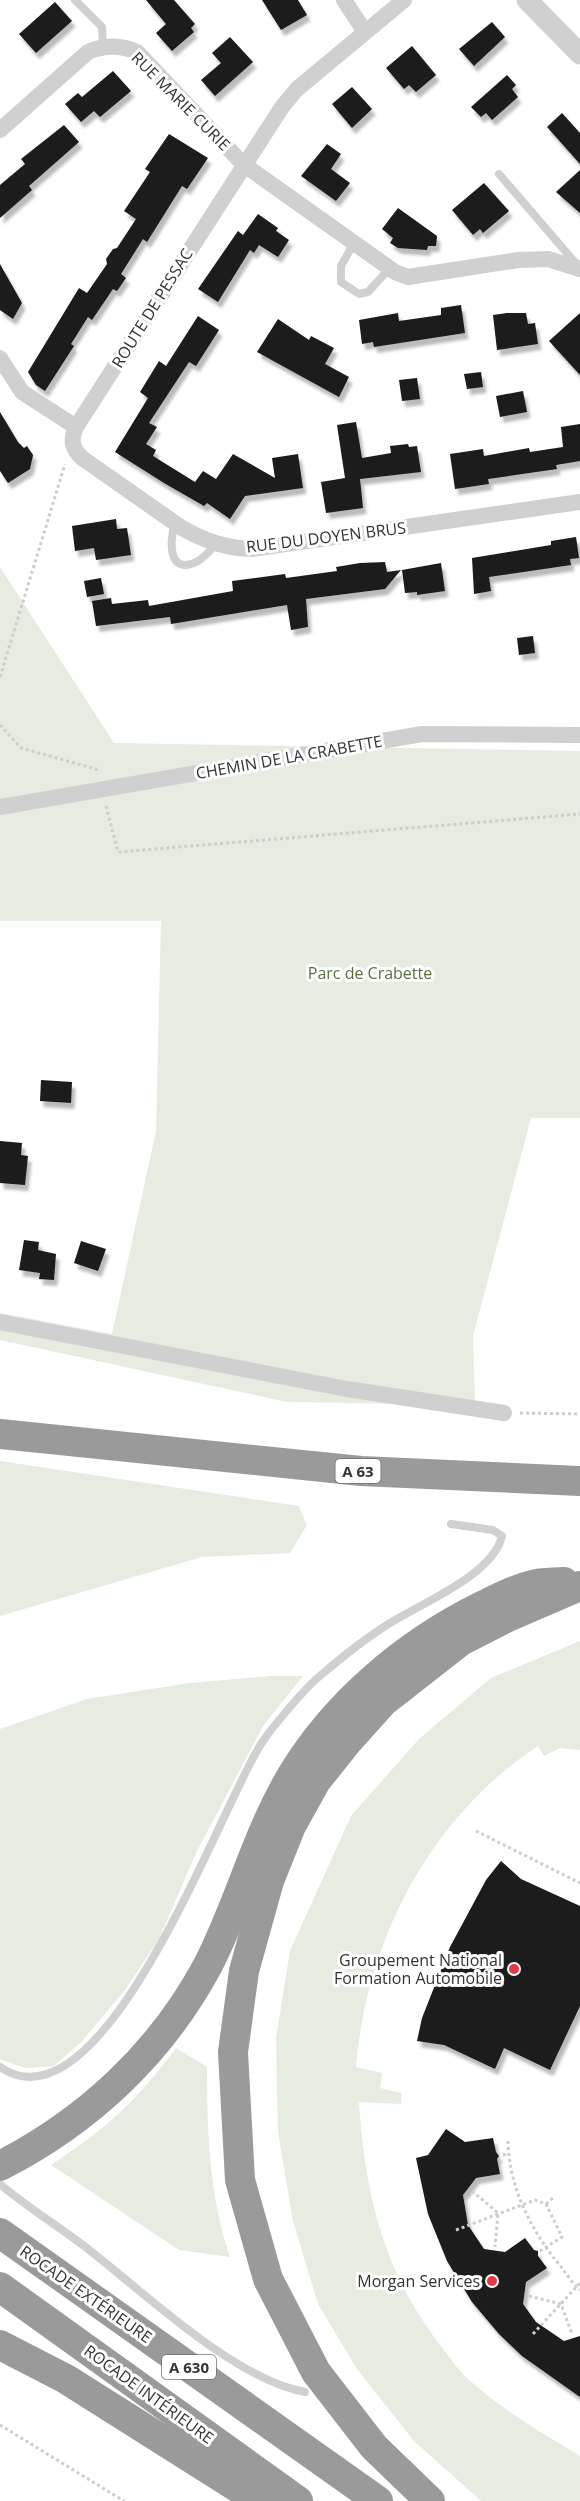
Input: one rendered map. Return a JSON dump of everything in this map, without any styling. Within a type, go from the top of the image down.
[{"type":"highway","points":[[0,1416],[136,1447]]},
{"type":"highway","points":[[0,1434],[136,1447]]},
{"type":"highway","name":"A 63","points":[[136,1447],[244,1461],[361,1471],[580,1480]]},
{"type":"highway","points":[[0,2166],[33,2149],[75,2121],[107,2095],[140,2061],[176,2014],[207,1965],[247,1868],[291,1776],[314,1741],[358,1694],[395,1660],[447,1623],[532,1584],[580,1580]]},
{"type":"highway","points":[[430,2501],[374,2447],[316,2372],[268,2279],[240,2180],[232,2052],[244,1971],[269,1881],[291,1826],[316,1781],[348,1741],[383,1702],[461,1641],[508,1617],[580,1586]]},
{"type":"highway","name":"ROCADE EXTÉRIEURE","points":[[0,2234],[378,2501]]},
{"type":"highway","name":"ROCADE INTÉRIEURE","points":[[0,2287],[298,2501]]},
{"type":"highway","points":[[0,2345],[66,2379],[259,2501]]},
{"type":"street","points":[[344,0],[365,32]]},
{"type":"street","name":"ROUTE DE PESSAC","points":[[74,434],[243,164],[282,107],[297,89],[404,0]]},
{"type":"street","points":[[527,0],[580,54]]},
{"type":"street","points":[[0,130],[87,52],[103,47]]},
{"type":"street","name":"RUE MARIE CURIE","points":[[103,47],[122,47],[137,52],[243,164]]},
{"type":"street","points":[[243,164],[390,268],[408,277],[518,260],[548,259],[580,269]]},
{"type":"street","points":[[0,358],[22,392],[74,434]]},
{"type":"street","name":"RUE DU DOYEN BRUS","points":[[74,434],[73,450],[82,458],[175,523],[197,537],[216,544],[252,549],[580,502]]},
{"type":"street","name":"CHEMIN DE LA CRABETTE","points":[[0,807],[422,734],[580,735]]},
{"type":"street","points":[[0,1322],[347,1389],[504,1413]]},
{"type":"lane","points":[[75,0],[102,27],[103,47]]},
{"type":"lane","points":[[499,174],[580,269]]},
{"type":"lane","points":[[354,243],[341,266],[342,282],[348,289],[359,294],[368,292],[390,268]]},
{"type":"lane","points":[[175,523],[170,539],[171,554],[176,560],[184,564],[198,561],[216,544]]},
{"type":"lane","points":[[0,2067],[9,2073],[27,2079],[46,2076],[66,2066],[129,2000],[166,1938],[222,1817],[262,1743],[319,1677],[388,1624],[463,1581],[499,1549],[502,1536],[493,1530],[452,1524]]},
{"type":"lane","points":[[0,2184],[223,2355],[265,2378],[305,2392]]},
{"type":"path","points":[[0,677],[74,434]]},
{"type":"path","points":[[0,725],[21,748],[96,769],[118,852],[580,814]]},
{"type":"path","points":[[504,1413],[580,1414]]},
{"type":"path","points":[[476,1831],[580,1883]]},
{"type":"path","points":[[508,2141],[521,2204],[545,2248],[578,2288]]},
{"type":"path","points":[[503,2155],[509,2154]]},
{"type":"path","points":[[472,2191],[498,2213]]},
{"type":"path","points":[[546,2204],[554,2198]]},
{"type":"path","points":[[456,2230],[535,2200],[546,2204],[562,2237],[540,2251]]},
{"type":"path","points":[[495,2247],[498,2213]]},
{"type":"path","points":[[533,2334],[578,2288],[580,2283]]},
{"type":"path","points":[[529,2296],[561,2304]]},
{"type":"path","points":[[561,2304],[572,2334]]},
{"type":"path","points":[[0,2426],[124,2501]]},
{"type":"green space","name":"Parc de Crabette","points":[[0,567],[114,743],[580,751],[580,1118],[531,1118],[473,1336],[475,1405],[287,1402],[0,1340],[0,1313],[112,1334],[156,1131],[161,921],[0,921]]},
{"type":"green space","points":[[0,1461],[299,1506],[307,1525],[290,1553],[202,1557],[0,1616]]},
{"type":"green space","points":[[580,1641],[580,1750],[560,1748],[544,1756],[538,1746],[500,1775],[466,1808],[436,1845],[411,1885],[390,1928],[374,1973],[362,2020],[356,2067],[382,2073],[380,2088],[402,2093],[401,2104],[359,2102],[366,2168],[380,2230],[391,2260],[421,2318],[467,2378],[507,2410],[580,2456],[580,2501],[481,2501],[414,2441],[357,2369],[318,2304],[293,2221],[278,2132],[276,2038],[290,1951],[351,1816],[419,1739],[491,1678]]},
{"type":"green space","points":[[272,1676],[303,1676],[263,1726],[196,1853],[159,1939],[125,1990],[82,2041],[54,2066],[25,2068],[0,2059],[0,1729],[87,1699],[190,1683]]},
{"type":"green space","points":[[176,2048],[207,2067],[213,2187],[230,2257],[179,2250],[51,2165],[89,2139],[120,2113]]},
{"type":"building","points":[[146,0],[174,0],[195,24],[191,28],[194,32],[172,51],[156,33],[166,24]]},
{"type":"building","points":[[262,0],[298,0],[307,15],[281,30]]},
{"type":"building","points":[[55,2],[72,21],[36,53],[19,34]]},
{"type":"building","points":[[492,22],[505,37],[474,66],[459,49]]},
{"type":"building","points":[[230,37],[253,62],[215,96],[201,80],[221,63],[212,53]]},
{"type":"building","points":[[412,46],[436,75],[416,92],[409,85],[404,89],[386,68]]},
{"type":"building","points":[[113,71],[131,91],[100,117],[94,111],[81,122],[65,104],[78,93],[82,97]]},
{"type":"building","points":[[507,75],[516,85],[512,89],[518,97],[492,120],[486,113],[481,117],[471,107]]},
{"type":"building","points":[[352,87],[372,109],[352,128],[332,104]]},
{"type":"building","points":[[562,113],[580,133],[580,164],[547,127]]},
{"type":"building","points":[[64,125],[79,142],[29,186],[32,190],[0,218],[0,185],[25,164],[21,159]]},
{"type":"building","points":[[169,134],[208,158],[187,189],[182,186],[147,242],[143,239],[121,274],[126,278],[117,291],[113,289],[92,320],[88,317],[71,344],[74,346],[45,391],[36,385],[28,372],[79,288],[87,293],[107,264],[106,259],[113,249],[117,248],[136,219],[124,211],[150,172],[145,169]]},
{"type":"building","points":[[327,144],[341,154],[331,169],[350,183],[336,201],[301,176]]},
{"type":"building","points":[[580,170],[580,213],[556,192]]},
{"type":"building","points":[[484,183],[509,211],[483,233],[480,229],[473,235],[452,210]]},
{"type":"building","points":[[398,208],[437,236],[436,246],[428,246],[427,250],[398,248],[390,243],[393,238],[382,229]]},
{"type":"building","points":[[258,214],[278,228],[276,231],[289,240],[278,257],[259,245],[254,253],[250,250],[218,302],[198,289],[238,231],[243,235]]},
{"type":"building","points":[[0,264],[22,303],[13,319],[0,310]]},
{"type":"building","points":[[461,305],[465,333],[374,347],[373,342],[362,344],[359,320],[398,313],[399,321],[441,315],[441,308]]},
{"type":"building","points":[[526,313],[528,324],[535,323],[538,344],[497,350],[493,315]]},
{"type":"building","points":[[580,313],[580,375],[549,341]]},
{"type":"building","points":[[198,316],[219,330],[196,366],[189,362],[149,423],[157,427],[146,444],[156,450],[153,456],[195,482],[203,471],[216,479],[233,454],[275,478],[272,458],[298,454],[303,488],[245,496],[230,519],[207,503],[204,506],[115,452],[148,398],[140,392],[159,361],[166,366]]},
{"type":"building","points":[[278,319],[309,340],[311,336],[334,348],[325,364],[349,377],[339,397],[257,352]]},
{"type":"building","points":[[481,372],[483,387],[467,389],[464,374]]},
{"type":"building","points":[[417,378],[420,399],[402,401],[399,380]]},
{"type":"building","points":[[523,391],[527,412],[500,417],[496,396]]},
{"type":"building","points":[[0,412],[18,442],[24,448],[27,446],[33,455],[30,469],[8,483],[0,471]]},
{"type":"building","points":[[356,422],[362,458],[391,453],[390,446],[408,444],[409,447],[417,446],[421,472],[360,479],[363,508],[326,513],[321,482],[345,478],[337,425]]},
{"type":"building","points":[[580,424],[580,461],[556,465],[557,469],[488,479],[489,484],[455,489],[450,454],[483,449],[484,456],[529,448],[530,452],[563,447],[561,427]]},
{"type":"building","points":[[116,519],[117,529],[127,528],[131,555],[96,560],[94,548],[75,551],[72,526]]},
{"type":"building","points":[[576,537],[579,558],[570,559],[571,565],[489,577],[491,591],[474,594],[472,558],[551,545],[551,541]]},
{"type":"building","points":[[385,562],[387,572],[401,570],[385,589],[306,599],[308,627],[291,630],[287,605],[171,624],[170,617],[96,626],[92,601],[111,598],[112,604],[148,600],[149,606],[233,591],[232,581],[285,574],[286,578],[337,571],[336,567],[360,563]]},
{"type":"building","points":[[441,563],[445,591],[417,595],[417,592],[405,593],[402,570]]},
{"type":"building","points":[[101,578],[104,594],[87,597],[84,581]]},
{"type":"building","points":[[533,636],[535,653],[519,655],[517,638]]},
{"type":"building","points":[[41,1080],[72,1082],[71,1103],[40,1101]]},
{"type":"building","points":[[0,1141],[22,1143],[21,1155],[28,1156],[25,1185],[0,1183]]},
{"type":"building","points":[[24,1240],[39,1242],[38,1250],[56,1254],[54,1280],[39,1279],[40,1273],[19,1270]]},
{"type":"building","points":[[81,1241],[106,1249],[98,1271],[74,1263]]},
{"type":"building","name":"Groupement National Formation Automobile","points":[[501,1861],[521,1879],[580,1906],[580,2006],[550,2070],[504,2048],[495,2069],[444,2045],[417,2041],[422,2018],[450,1947],[486,1880]]},
{"type":"building","points":[[446,2129],[465,2142],[493,2138],[499,2156],[497,2159],[500,2174],[476,2178],[463,2195],[468,2225],[484,2249],[505,2252],[525,2238],[534,2250],[538,2251],[538,2256],[547,2268],[526,2282],[523,2304],[536,2322],[564,2341],[580,2336],[580,2397],[522,2356],[499,2334],[472,2302],[447,2261],[428,2214],[416,2158],[428,2155]]},
{"type":"place","name":"Groupement National Formation Automobile","points":[[514,1969]]},
{"type":"place","name":"Morgan Services","points":[[492,2281]]}]
